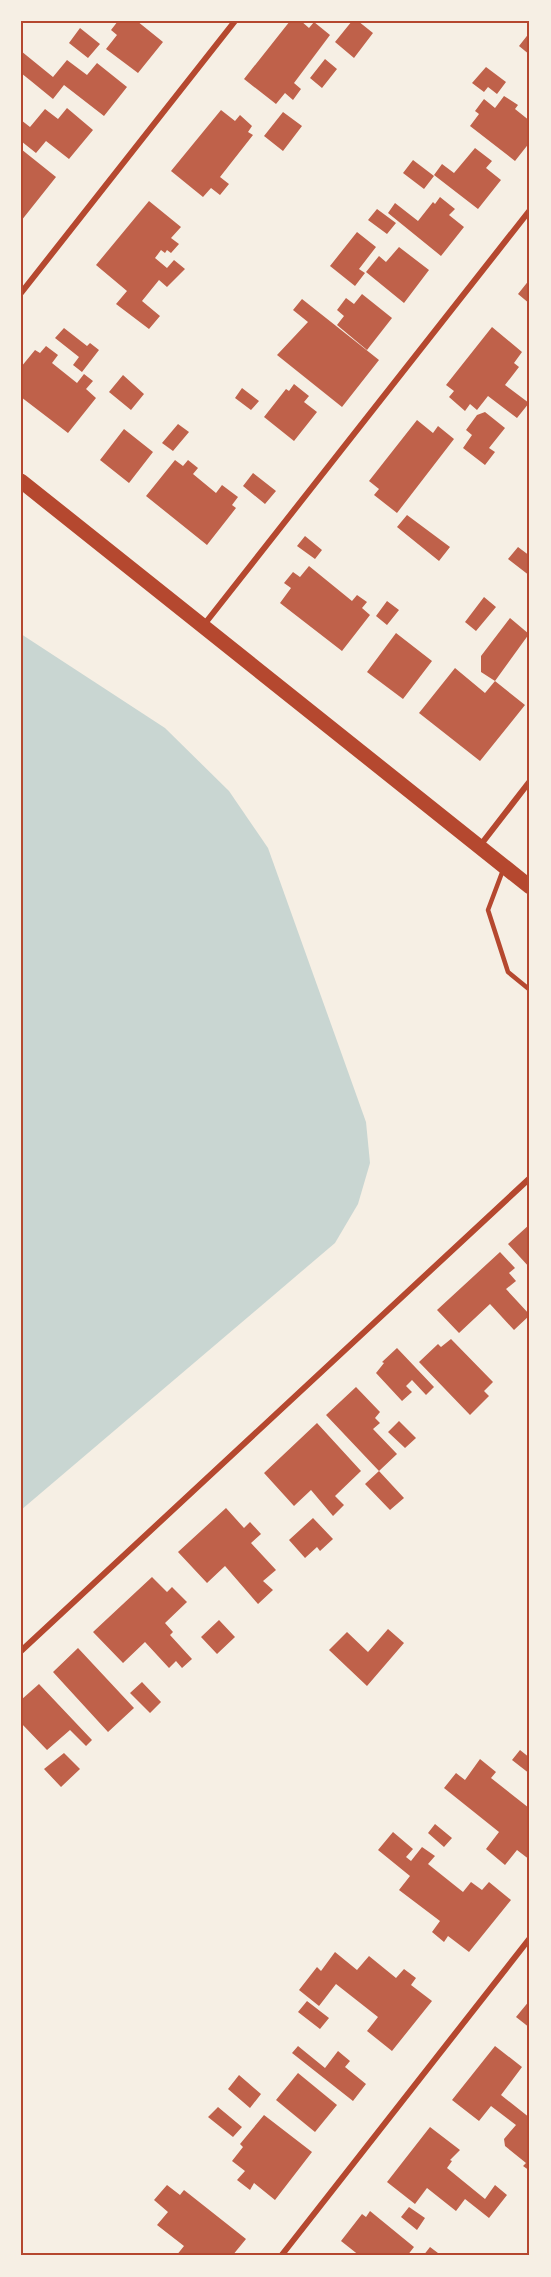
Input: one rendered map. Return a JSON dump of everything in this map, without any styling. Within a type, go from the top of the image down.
[{"type":"main road","points":[[21,481],[530,887]]},
{"type":"street","points":[[21,293],[236,21]]},
{"type":"street","points":[[202,627],[530,210]]},
{"type":"street","points":[[479,847],[530,781]]},
{"type":"street","points":[[21,1650],[530,1178]]},
{"type":"street","points":[[281,2256],[530,1938]]},
{"type":"lane","points":[[504,867],[488,910],[508,972],[530,990]]},
{"type":"shaded area","points":[[21,634],[165,728],[229,791],[268,848],[366,1122],[370,1163],[358,1204],[335,1243],[21,1510]]},
{"type":"building","points":[[118,21],[126,23],[137,21],[163,42],[138,73],[106,49],[117,35],[111,30]]},
{"type":"building","points":[[290,21],[301,21],[309,28],[314,22],[330,35],[294,83],[301,89],[293,100],[285,93],[276,104],[244,79]]},
{"type":"building","points":[[352,21],[358,21],[373,33],[354,58],[335,42]]},
{"type":"building","points":[[80,28],[100,44],[88,58],[69,43]]},
{"type":"building","points":[[530,32],[530,55],[519,46]]},
{"type":"building","points":[[21,51],[53,77],[67,60],[87,75],[97,63],[127,87],[104,116],[64,85],[53,99],[21,73]]},
{"type":"building","points":[[325,59],[337,69],[322,88],[310,78]]},
{"type":"building","points":[[486,67],[506,82],[497,94],[488,87],[484,92],[472,83]]},
{"type":"building","points":[[504,96],[518,105],[515,109],[530,121],[530,142],[515,161],[470,126],[479,114],[475,111],[484,99],[495,108]]},
{"type":"building","points":[[67,108],[93,130],[69,159],[46,141],[36,153],[21,141],[21,120],[30,127],[45,109],[58,119]]},
{"type":"building","points":[[221,110],[235,121],[240,115],[252,126],[248,132],[253,135],[220,177],[229,184],[220,195],[211,188],[203,197],[171,171]]},
{"type":"building","points":[[283,112],[302,126],[283,151],[264,136]]},
{"type":"building","points":[[475,148],[492,161],[486,168],[501,180],[478,209],[434,175],[442,164],[454,173]]},
{"type":"building","points":[[21,149],[56,177],[21,221]]},
{"type":"building","points":[[413,160],[434,176],[424,189],[403,173]]},
{"type":"building","points":[[440,197],[455,209],[449,215],[464,227],[441,256],[388,213],[395,203],[418,221]]},
{"type":"building","points":[[149,201],[181,227],[171,238],[179,244],[171,253],[161,250],[155,258],[167,268],[174,260],[185,269],[167,287],[159,280],[142,301],[160,316],[149,329],[116,304],[127,291],[96,265]]},
{"type":"building","points":[[377,209],[396,223],[387,234],[368,220]]},
{"type":"building","points":[[357,232],[376,247],[359,269],[365,273],[355,286],[330,266]]},
{"type":"building","points":[[399,247],[429,270],[404,303],[366,272],[379,256],[386,262]]},
{"type":"building","points":[[530,279],[530,304],[518,294]]},
{"type":"building","points":[[362,294],[392,318],[367,350],[337,325],[344,316],[337,310],[346,298],[354,304]]},
{"type":"building","points":[[302,299],[379,360],[342,407],[277,355],[308,322],[293,310]]},
{"type":"building","points":[[492,327],[522,352],[514,363],[519,367],[505,385],[529,403],[517,418],[488,396],[477,410],[470,404],[465,411],[449,397],[454,391],[446,385]]},
{"type":"building","points":[[64,328],[87,346],[90,343],[99,350],[82,372],[73,365],[79,357],[55,338]]},
{"type":"building","points":[[46,346],[58,355],[52,363],[77,383],[84,374],[93,381],[86,389],[96,398],[68,433],[21,397],[21,367],[35,350],[40,353]]},
{"type":"building","points":[[123,375],[144,394],[131,410],[109,392]]},
{"type":"building","points":[[294,384],[309,396],[304,402],[317,412],[294,441],[264,417],[286,389],[289,391]]},
{"type":"building","points":[[242,388],[259,401],[251,410],[235,398]]},
{"type":"building","points":[[485,412],[505,428],[489,448],[495,452],[485,465],[463,448],[472,435],[466,430],[477,415]]},
{"type":"building","points":[[417,420],[433,433],[438,426],[454,439],[397,513],[374,495],[379,489],[369,481]]},
{"type":"building","points":[[178,424],[189,432],[173,451],[162,443]]},
{"type":"building","points":[[124,429],[153,452],[129,483],[100,460]]},
{"type":"building","points":[[175,460],[183,466],[188,460],[198,468],[193,474],[216,493],[222,485],[238,497],[232,505],[236,508],[207,545],[146,496]]},
{"type":"building","points":[[253,473],[276,491],[265,504],[243,486]]},
{"type":"building","points":[[407,515],[450,547],[439,561],[397,527]]},
{"type":"building","points":[[305,536],[322,550],[315,559],[297,546]]},
{"type":"building","points":[[518,547],[530,556],[530,576],[508,559]]},
{"type":"building","points":[[309,566],[352,601],[357,595],[367,602],[362,608],[370,615],[342,651],[280,603],[291,588],[284,583],[293,572],[300,577]]},
{"type":"building","points":[[484,597],[496,607],[476,631],[465,622]]},
{"type":"building","points":[[387,601],[399,610],[387,625],[376,616]]},
{"type":"building","points":[[510,618],[529,634],[495,681],[481,672],[481,656]]},
{"type":"building","points":[[396,633],[432,661],[403,699],[367,672]]},
{"type":"building","points":[[455,668],[485,693],[495,681],[525,705],[480,761],[419,713]]},
{"type":"building","points":[[530,1224],[530,1268],[508,1244]]},
{"type":"building","points":[[500,1252],[515,1268],[509,1273],[516,1281],[506,1289],[530,1315],[514,1330],[490,1304],[459,1333],[437,1310]]},
{"type":"building","points":[[451,1339],[493,1382],[484,1391],[489,1396],[470,1415],[419,1362],[438,1344],[441,1347]]},
{"type":"building","points":[[397,1348],[434,1387],[426,1395],[412,1380],[406,1386],[412,1392],[402,1401],[376,1373],[384,1363],[382,1362]]},
{"type":"building","points":[[356,1387],[380,1412],[375,1418],[380,1423],[373,1429],[397,1454],[379,1471],[326,1415]]},
{"type":"building","points":[[399,1421],[416,1438],[405,1448],[388,1432]]},
{"type":"building","points":[[317,1423],[361,1471],[335,1496],[344,1505],[333,1516],[311,1490],[294,1506],[264,1473]]},
{"type":"building","points":[[379,1471],[404,1498],[390,1510],[365,1484]]},
{"type":"building","points":[[226,1508],[244,1528],[250,1522],[261,1534],[251,1543],[276,1570],[263,1581],[273,1590],[258,1604],[225,1566],[207,1583],[178,1552]]},
{"type":"building","points":[[313,1518],[333,1539],[320,1551],[317,1547],[305,1558],[289,1540]]},
{"type":"building","points":[[152,1577],[167,1592],[172,1587],[187,1602],[165,1623],[173,1632],[170,1635],[192,1659],[182,1668],[176,1661],[169,1668],[145,1642],[123,1663],[93,1632]]},
{"type":"building","points":[[219,1620],[235,1637],[217,1654],[201,1637]]},
{"type":"building","points":[[388,1629],[404,1643],[367,1686],[329,1650],[347,1632],[368,1652]]},
{"type":"building","points":[[78,1648],[134,1708],[108,1732],[53,1672]]},
{"type":"building","points":[[142,1682],[161,1702],[150,1713],[130,1693]]},
{"type":"building","points":[[39,1684],[92,1740],[86,1746],[70,1730],[47,1750],[21,1723],[21,1700]]},
{"type":"building","points":[[520,1750],[530,1758],[530,1774],[512,1760]]},
{"type":"building","points":[[64,1753],[80,1769],[61,1787],[44,1769]]},
{"type":"building","points":[[480,1759],[496,1772],[491,1778],[530,1807],[530,1860],[517,1850],[505,1865],[486,1849],[499,1832],[444,1788],[456,1773],[465,1780]]},
{"type":"building","points":[[435,1824],[452,1838],[444,1847],[428,1833]]},
{"type":"building","points":[[393,1832],[413,1849],[406,1857],[411,1861],[422,1847],[435,1856],[428,1864],[463,1892],[471,1882],[482,1890],[489,1882],[511,1900],[469,1952],[448,1936],[444,1942],[432,1932],[440,1921],[399,1890],[410,1876],[378,1850]]},
{"type":"building","points":[[335,1952],[357,1970],[369,1956],[396,1978],[404,1969],[416,1978],[411,1985],[432,2001],[392,2051],[367,2031],[378,2017],[336,1984],[319,2006],[299,1990],[317,1967],[321,1971]]},
{"type":"building","points":[[530,2000],[530,2028],[516,2017]]},
{"type":"building","points":[[307,2001],[329,2018],[320,2029],[298,2012]]},
{"type":"building","points":[[298,2046],[325,2068],[338,2051],[350,2061],[345,2067],[366,2084],[353,2101],[292,2053]]},
{"type":"building","points":[[495,2046],[522,2067],[501,2095],[530,2118],[530,2171],[523,2166],[526,2163],[505,2146],[504,2139],[516,2125],[491,2106],[479,2121],[452,2100]]},
{"type":"building","points":[[298,2073],[337,2105],[315,2132],[276,2100]]},
{"type":"building","points":[[239,2075],[261,2094],[250,2108],[228,2089]]},
{"type":"building","points":[[218,2107],[242,2127],[233,2137],[208,2117]]},
{"type":"building","points":[[264,2115],[312,2152],[275,2200],[254,2183],[250,2190],[237,2180],[245,2171],[232,2161],[243,2147],[240,2144]]},
{"type":"building","points":[[430,2127],[460,2150],[450,2160],[452,2161],[447,2168],[485,2199],[495,2185],[507,2195],[489,2218],[465,2199],[456,2211],[427,2188],[415,2204],[387,2182]]},
{"type":"building","points":[[167,2185],[180,2195],[184,2190],[246,2239],[232,2256],[176,2256],[184,2246],[157,2225],[168,2212],[154,2200]]},
{"type":"building","points":[[409,2207],[425,2218],[417,2230],[401,2217]]},
{"type":"building","points":[[370,2211],[414,2247],[407,2256],[360,2256],[341,2241],[362,2214],[366,2217]]},
{"type":"building","points":[[430,2247],[442,2256],[423,2256]]}]
